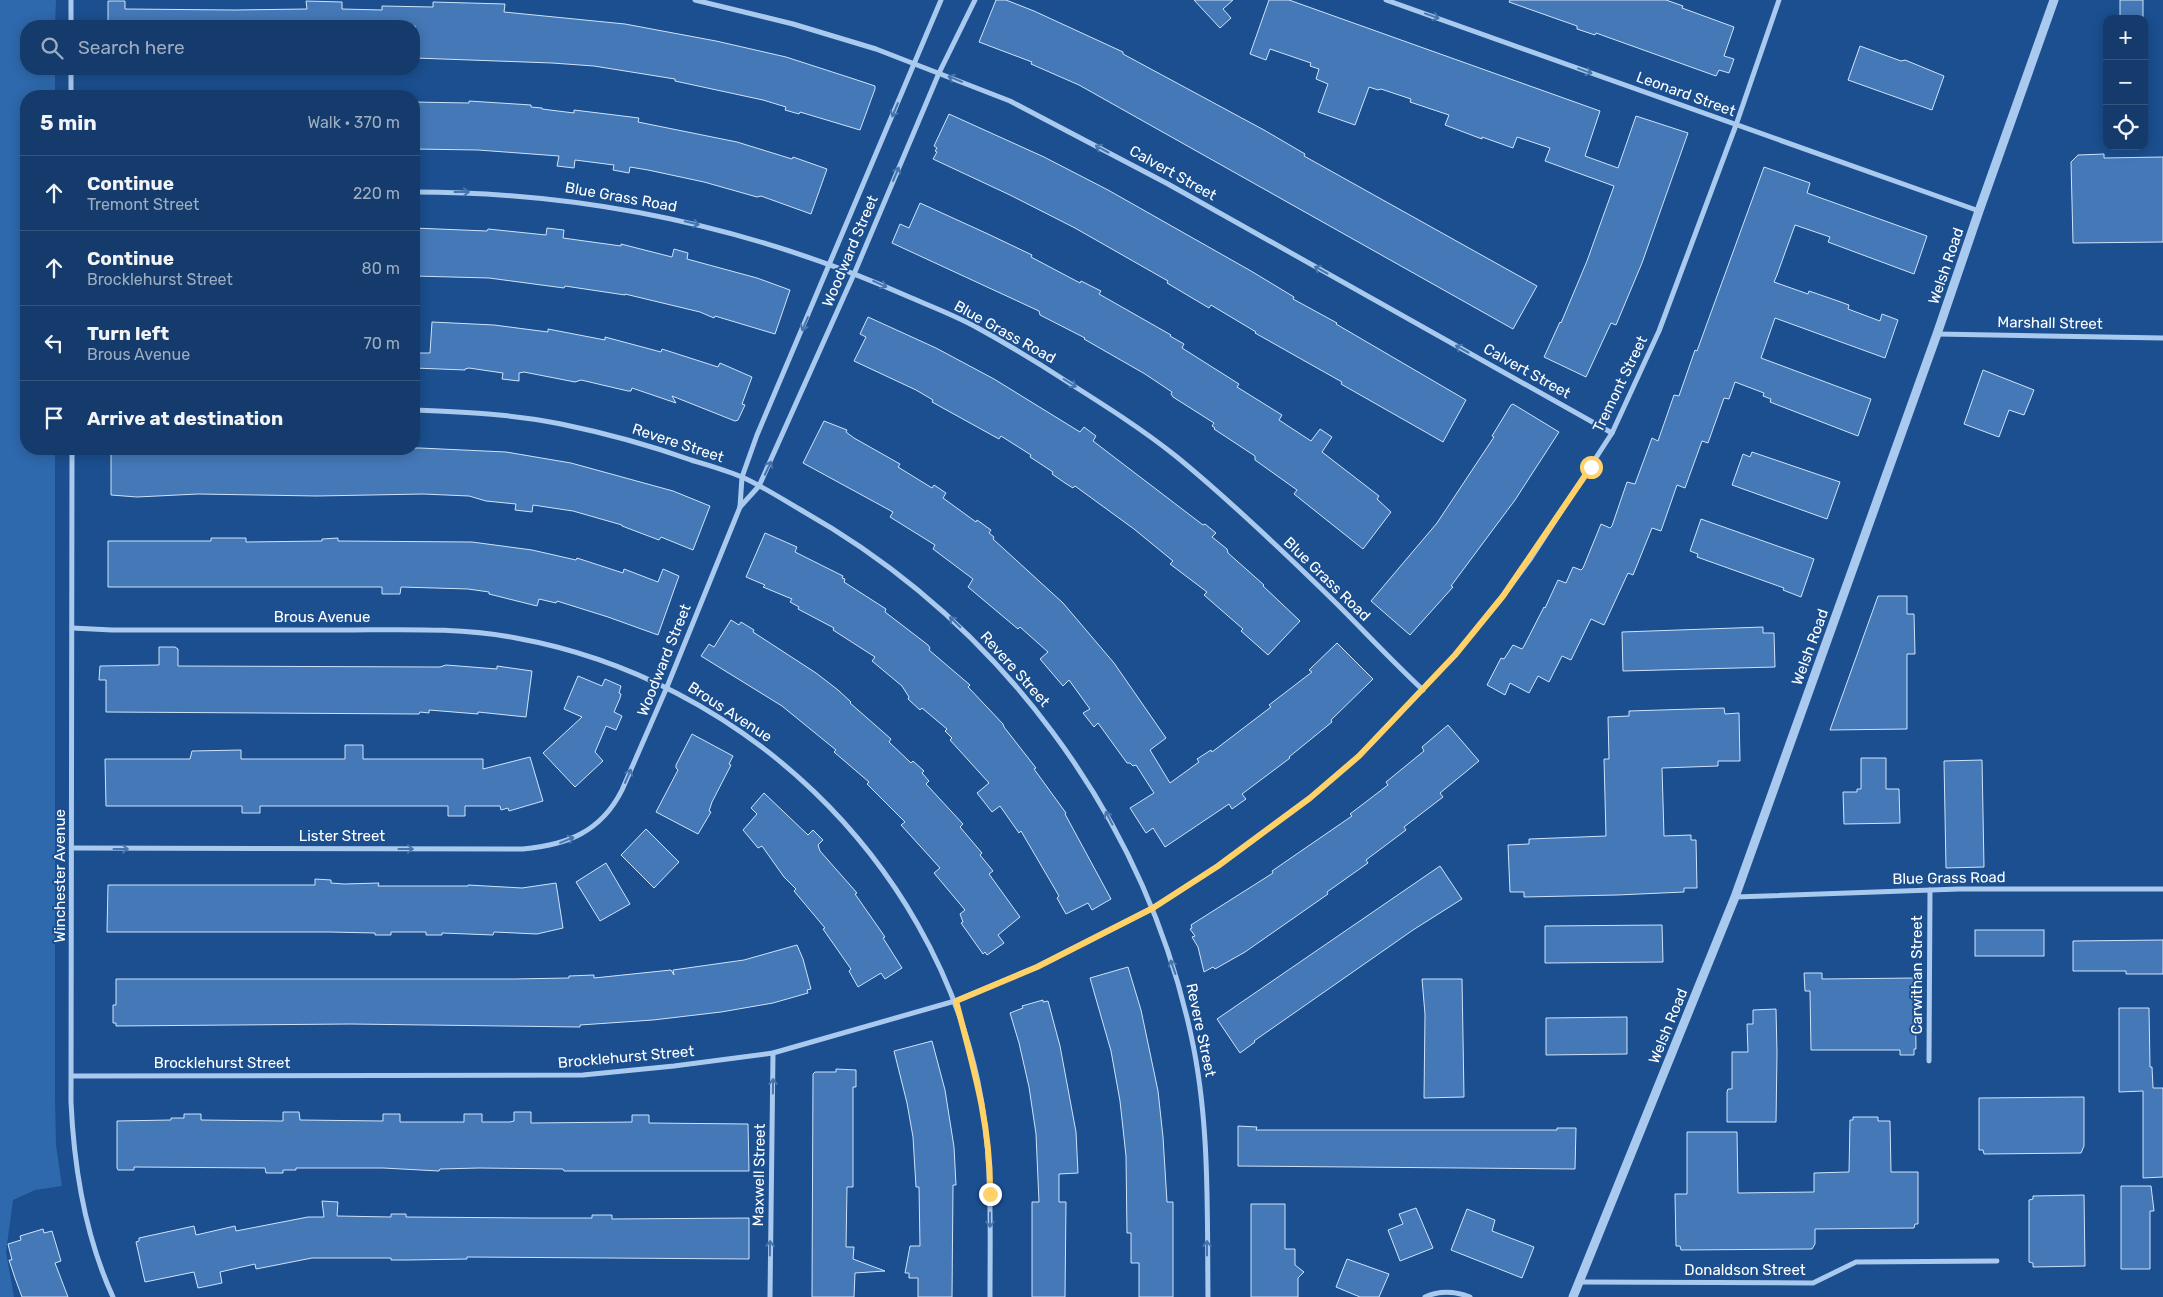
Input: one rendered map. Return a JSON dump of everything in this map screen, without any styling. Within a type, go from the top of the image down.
[{"type":"street","points":[[71,0],[71,20]]},
{"type":"street","name":"Calvert Street","points":[[695,0],[793,24],[876,49],[1010,101],[1168,184],[1612,433]]},
{"type":"street","name":"Woodward Street","points":[[603,818],[615,804],[622,790],[667,687],[740,507],[742,477],[757,436],[941,0]]},
{"type":"street","name":"Woodward Street","points":[[740,507],[759,486],[854,274],[939,73],[975,0]]},
{"type":"street","name":"Leonard Street","points":[[1386,0],[1736,126],[1979,210]]},
{"type":"street","name":"Tremont Street","points":[[1153,908],[1218,866],[1310,798],[1359,756],[1423,690],[1503,596],[1560,515],[1612,433],[1659,331],[1736,126],[1779,0]]},
{"type":"street","name":"Welsh Road","points":[[1574,1297],[1735,897],[1937,334],[2054,0]]},
{"type":"street","points":[[71,75],[71,90]]},
{"type":"street","name":"Blue Grass Road","points":[[420,192],[476,192],[520,195],[628,210],[702,225],[792,250],[830,264],[974,326],[1111,409],[1176,456],[1265,536],[1423,690]]},
{"type":"street","name":"Marshall Street","points":[[1937,334],[2163,338]]},
{"type":"street","name":"Revere Street","points":[[420,410],[482,413],[560,424],[632,441],[742,477],[858,545],[894,571],[946,614],[998,665],[1050,727],[1080,769],[1119,837],[1153,908],[1184,1004],[1192,1038],[1201,1098],[1207,1163],[1208,1297]]},
{"type":"street","name":"Winchester Avenue","points":[[72,455],[71,1102],[73,1148],[85,1216],[104,1276],[113,1297]]},
{"type":"street","name":"Brous Avenue","points":[[72,628],[112,630],[402,630],[482,633],[516,638],[554,646],[667,687],[740,730],[771,753],[839,816],[868,850],[930,945],[956,1001],[978,1080],[988,1133],[990,1297]]},
{"type":"street","name":"Lister Street","points":[[72,848],[523,849],[549,846],[568,841],[585,832],[603,818]]},
{"type":"street","name":"Blue Grass Road","points":[[1735,897],[1930,890],[2163,889]]},
{"type":"street","name":"Carwithan Street","points":[[1929,1060],[1930,890]]},
{"type":"street","name":"Brocklehurst Street","points":[[72,1076],[583,1075],[674,1066],[773,1053],[956,1001],[1037,967],[1153,908]]},
{"type":"street","name":"Maxwell Street","points":[[770,1297],[773,1053]]},
{"type":"street","name":"Donaldson Street","points":[[1580,1282],[1813,1283],[1856,1262],[1997,1261]]},
{"type":"street","points":[[1425,1297],[1434,1293],[1456,1292],[1470,1297]]},
{"type":"shaded area","points":[[0,0],[56,0],[55,20],[20,20],[20,75],[55,75],[55,90],[20,90],[20,455],[55,455],[55,1100],[56,1145],[62,1186],[35,1190],[13,1200],[6,1252],[14,1297],[0,1297]]},
{"type":"building","points":[[996,0],[1006,0],[1034,11],[1123,52],[1123,54],[1264,130],[1305,154],[1304,156],[1537,286],[1513,329],[1079,85],[1031,64],[1032,62],[979,42]]},
{"type":"building","points":[[1194,0],[1233,0],[1223,9],[1231,18],[1220,28]]},
{"type":"building","points":[[1269,0],[1289,0],[1600,111],[1585,156],[1618,168],[1636,116],[1688,133],[1642,263],[1616,325],[1611,323],[1586,377],[1544,357],[1561,323],[1587,261],[1614,186],[1545,161],[1550,148],[1517,137],[1513,148],[1482,137],[1482,139],[1445,125],[1449,115],[1410,102],[1411,99],[1381,89],[1369,87],[1355,125],[1318,112],[1328,84],[1316,79],[1319,69],[1310,66],[1311,63],[1270,49],[1266,60],[1250,54]]},
{"type":"building","points":[[1510,0],[1666,0],[1683,6],[1682,8],[1734,27],[1724,56],[1734,59],[1729,73],[1719,70],[1716,76],[1596,33],[1595,35],[1577,29],[1577,26],[1509,2]]},
{"type":"building","points":[[2120,0],[2143,0],[2143,15],[2120,15]]},
{"type":"building","points":[[108,1],[125,1],[125,9],[234,10],[307,9],[306,1],[342,2],[342,9],[382,10],[382,6],[433,7],[433,2],[505,4],[504,12],[625,24],[716,41],[786,57],[875,86],[875,89],[860,130],[800,112],[799,114],[785,110],[786,107],[763,100],[675,81],[675,79],[594,66],[420,58],[420,20],[108,20]]},
{"type":"building","points":[[1860,46],[1901,61],[1905,60],[1944,76],[1932,110],[1848,80]]},
{"type":"building","points":[[469,101],[531,105],[531,107],[574,113],[574,110],[639,118],[638,122],[737,142],[792,159],[793,157],[827,169],[811,214],[761,196],[757,197],[704,182],[630,167],[629,173],[613,170],[614,165],[575,160],[574,168],[557,166],[559,156],[478,150],[420,149],[420,102],[469,103]]},
{"type":"building","points":[[949,114],[1044,157],[1108,190],[1251,271],[1294,297],[1293,299],[1466,400],[1443,442],[1341,384],[1342,382],[1255,333],[1211,305],[1209,308],[1167,283],[1168,281],[1075,228],[933,159],[937,152],[935,151],[937,148],[934,146]]},
{"type":"building","points":[[2104,154],[2104,158],[2163,157],[2163,242],[2073,243],[2071,162],[2078,155]]},
{"type":"building","points":[[1764,167],[1810,183],[1807,193],[1927,236],[1914,274],[1828,242],[1830,237],[1795,225],[1774,282],[1808,294],[1809,291],[1849,305],[1848,309],[1880,321],[1882,314],[1898,320],[1885,358],[1775,318],[1761,358],[1871,399],[1858,436],[1770,402],[1771,399],[1763,396],[1764,393],[1735,382],[1729,399],[1724,398],[1708,443],[1702,441],[1685,488],[1677,485],[1661,531],[1652,528],[1633,575],[1628,573],[1604,625],[1591,619],[1571,660],[1562,656],[1549,682],[1538,676],[1529,693],[1510,683],[1505,695],[1487,685],[1501,658],[1504,659],[1513,645],[1522,649],[1558,580],[1566,583],[1573,567],[1581,570],[1583,568],[1601,524],[1610,528],[1612,526],[1627,482],[1635,484],[1652,438],[1658,441],[1674,395],[1679,396],[1695,350],[1697,351]]},
{"type":"building","points":[[920,203],[1032,255],[1031,257],[1080,283],[1081,281],[1101,291],[1099,294],[1184,344],[1182,348],[1239,384],[1237,387],[1282,415],[1279,420],[1311,441],[1320,429],[1332,437],[1322,452],[1379,496],[1377,499],[1391,512],[1363,549],[1294,494],[1297,490],[1255,460],[1255,456],[1214,429],[1212,426],[1214,423],[1173,397],[1172,392],[1145,374],[1085,338],[1040,315],[1039,311],[892,243],[900,224],[909,228]]},
{"type":"building","points":[[420,228],[487,231],[488,229],[546,235],[547,228],[564,230],[563,238],[621,246],[621,244],[672,257],[674,249],[688,253],[687,259],[757,278],[790,290],[775,334],[715,316],[714,318],[700,312],[625,294],[489,278],[420,276]]},
{"type":"building","points":[[868,317],[936,348],[994,379],[1080,432],[1084,427],[1096,436],[1093,441],[1216,533],[1212,537],[1227,549],[1228,553],[1300,621],[1268,655],[1241,631],[1243,629],[1204,595],[1207,592],[1170,564],[1173,561],[1134,529],[1075,486],[1073,488],[1065,483],[1052,474],[1053,472],[1030,457],[1031,455],[1001,436],[999,439],[932,402],[933,400],[916,390],[854,361],[866,337],[860,334]]},
{"type":"building","points":[[432,322],[494,325],[548,332],[548,329],[605,340],[605,337],[661,352],[662,349],[718,367],[720,363],[752,377],[742,404],[745,405],[738,420],[735,421],[672,396],[676,403],[632,388],[631,391],[628,391],[581,380],[575,382],[524,372],[519,373],[519,381],[502,379],[503,373],[469,368],[465,370],[420,368],[420,353],[430,353]]},
{"type":"building","points":[[1983,370],[2034,390],[2024,415],[2009,410],[1999,437],[1964,424]]},
{"type":"building","points":[[1513,404],[1559,432],[1515,500],[1451,586],[1453,587],[1410,635],[1371,601],[1437,523],[1494,437],[1492,436]]},
{"type":"building","points":[[824,421],[847,430],[846,432],[854,438],[900,464],[898,467],[932,488],[934,485],[946,493],[943,498],[976,522],[977,520],[991,530],[989,533],[994,537],[993,539],[1063,603],[1114,663],[1166,738],[1150,750],[1170,783],[1199,762],[1197,759],[1211,750],[1212,752],[1271,707],[1269,705],[1312,672],[1309,670],[1337,643],[1373,679],[1331,720],[1332,722],[1290,758],[1242,794],[1246,799],[1232,809],[1229,804],[1165,847],[1153,828],[1146,833],[1130,808],[1154,793],[1136,765],[1133,766],[1127,763],[1098,723],[1094,727],[1083,713],[1090,709],[1069,680],[1063,686],[1040,659],[1048,652],[1020,627],[1018,629],[968,587],[973,579],[933,549],[935,545],[890,517],[893,512],[803,463]]},
{"type":"building","points":[[420,448],[506,452],[571,463],[673,491],[710,506],[693,550],[661,537],[659,540],[622,525],[573,511],[533,505],[532,512],[515,510],[516,504],[486,501],[469,496],[423,494],[317,496],[198,494],[137,497],[111,495],[111,455],[420,455]]},
{"type":"building","points":[[1752,452],[1840,482],[1827,519],[1732,485],[1743,454],[1750,457]]},
{"type":"building","points":[[1701,519],[1814,559],[1801,597],[1783,590],[1784,588],[1697,557],[1698,554],[1690,551]]},
{"type":"building","points":[[765,533],[797,547],[795,552],[843,576],[844,582],[886,609],[885,612],[928,645],[929,650],[970,685],[968,687],[1003,724],[1036,768],[1034,769],[1066,813],[1111,899],[1092,910],[1088,903],[1066,914],[1057,898],[1059,896],[1021,831],[1019,833],[1000,806],[992,812],[977,793],[989,783],[950,740],[952,738],[945,731],[947,729],[908,699],[909,697],[902,686],[872,661],[875,657],[833,630],[834,628],[798,609],[799,607],[790,602],[792,599],[763,587],[765,585],[746,577]]},
{"type":"building","points":[[211,538],[246,538],[246,542],[322,541],[322,539],[338,538],[338,541],[472,542],[532,550],[576,560],[577,558],[623,573],[624,569],[658,582],[663,569],[679,576],[658,635],[557,601],[556,603],[539,599],[537,606],[489,594],[489,592],[468,589],[401,587],[400,594],[382,594],[382,587],[108,587],[108,541],[211,541]]},
{"type":"building","points":[[1878,596],[1907,596],[1907,614],[1914,614],[1915,654],[1907,654],[1907,729],[1830,730]]},
{"type":"building","points":[[731,620],[739,625],[741,622],[754,630],[753,632],[816,673],[838,690],[891,739],[889,742],[911,763],[913,761],[924,771],[922,773],[929,781],[926,784],[963,824],[960,827],[982,853],[980,855],[993,871],[989,874],[1020,917],[998,935],[1004,943],[987,955],[985,952],[983,954],[961,923],[963,922],[960,914],[965,910],[934,873],[940,868],[901,825],[905,822],[867,784],[869,782],[834,752],[836,750],[782,706],[701,656],[709,644],[714,647]]},
{"type":"building","points":[[1763,627],[1763,633],[1774,633],[1775,667],[1623,671],[1622,632]]},
{"type":"building","points":[[159,647],[175,647],[178,649],[178,666],[440,667],[446,665],[497,669],[497,666],[532,671],[526,717],[478,712],[478,714],[429,710],[429,713],[420,712],[419,714],[106,712],[106,680],[99,680],[100,666],[159,665]]},
{"type":"building","points":[[578,676],[602,686],[605,679],[621,686],[620,698],[614,712],[622,716],[616,730],[606,726],[595,752],[603,761],[575,787],[543,753],[582,717],[564,709]]},
{"type":"building","points":[[1724,708],[1725,714],[1739,713],[1740,761],[1718,761],[1718,766],[1662,768],[1664,836],[1691,835],[1691,840],[1696,840],[1697,888],[1684,888],[1684,892],[1524,897],[1524,892],[1510,892],[1508,845],[1529,844],[1529,839],[1606,836],[1604,759],[1609,759],[1608,717],[1629,716],[1629,711]]},
{"type":"building","points":[[1448,725],[1479,761],[1440,793],[1443,797],[1404,827],[1406,830],[1366,860],[1368,863],[1327,892],[1328,894],[1245,952],[1215,969],[1213,967],[1204,972],[1198,947],[1192,937],[1195,936],[1190,929],[1192,928],[1191,925],[1273,873],[1272,871],[1352,816],[1350,814],[1388,785],[1386,782],[1424,751],[1422,747]]},
{"type":"building","points":[[692,734],[733,756],[729,764],[731,765],[712,802],[709,811],[711,812],[698,834],[656,812],[678,770],[676,765]]},
{"type":"building","points":[[345,745],[363,745],[363,759],[483,759],[483,769],[530,757],[543,801],[509,811],[508,808],[501,810],[500,806],[465,806],[465,816],[448,816],[448,806],[260,806],[260,813],[242,813],[242,806],[106,806],[105,759],[190,759],[192,751],[241,750],[241,759],[345,759]]},
{"type":"building","points":[[1861,758],[1886,758],[1886,789],[1899,789],[1900,823],[1844,824],[1843,792],[1857,792],[1857,789],[1861,789]]},
{"type":"building","points":[[1982,760],[1984,867],[1946,868],[1944,761]]},
{"type":"building","points":[[764,793],[808,835],[813,830],[823,840],[818,845],[820,851],[857,893],[855,894],[885,937],[883,938],[902,968],[885,979],[881,973],[858,987],[849,971],[851,969],[823,929],[825,928],[794,891],[796,889],[784,877],[762,846],[758,848],[743,830],[757,814],[751,808]]},
{"type":"building","points":[[646,829],[679,862],[654,888],[621,855]]},
{"type":"building","points":[[606,863],[630,904],[600,921],[576,882]]},
{"type":"building","points":[[1440,866],[1462,899],[1413,930],[1254,1041],[1240,1053],[1217,1019]]},
{"type":"building","points":[[315,879],[331,880],[331,883],[344,884],[379,883],[378,886],[468,885],[522,888],[556,883],[563,928],[537,934],[494,932],[493,935],[442,933],[442,935],[426,935],[426,932],[391,932],[391,935],[375,935],[375,933],[330,932],[107,932],[108,885],[315,885]]},
{"type":"building","points":[[1662,925],[1663,962],[1545,963],[1545,926]]},
{"type":"building","points":[[1975,930],[2044,930],[2044,956],[1975,956]]},
{"type":"building","points":[[2163,940],[2163,974],[2126,974],[2126,971],[2073,971],[2073,941]]},
{"type":"building","points":[[797,945],[811,989],[807,990],[808,993],[773,1003],[721,1012],[653,1020],[580,1025],[580,1027],[351,1024],[116,1026],[116,1023],[113,1023],[113,1005],[116,1005],[116,979],[513,979],[569,978],[569,976],[594,975],[594,978],[671,970],[674,975],[673,970],[744,960]]},
{"type":"building","points":[[1128,967],[1141,1010],[1158,1091],[1167,1202],[1173,1202],[1173,1297],[1139,1297],[1139,1263],[1131,1263],[1131,1233],[1127,1233],[1126,1156],[1120,1101],[1111,1051],[1090,978]]},
{"type":"building","points":[[1804,973],[1822,973],[1822,979],[1915,978],[1916,1049],[1914,1049],[1914,1055],[1900,1055],[1900,1050],[1811,1050],[1810,991],[1805,991]]},
{"type":"building","points":[[1422,979],[1462,979],[1464,1097],[1424,1098],[1425,1014]]},
{"type":"building","points":[[1043,1000],[1043,1002],[1048,1001],[1060,1046],[1076,1132],[1078,1173],[1059,1174],[1059,1202],[1066,1202],[1065,1297],[1032,1297],[1032,1202],[1039,1202],[1036,1134],[1029,1087],[1010,1013],[1023,1008],[1022,1006]]},
{"type":"building","points":[[2119,1008],[2149,1008],[2150,1067],[2152,1067],[2153,1088],[2163,1088],[2163,1177],[2143,1178],[2143,1091],[2119,1092]]},
{"type":"building","points":[[1776,1009],[1776,1122],[1727,1122],[1727,1092],[1728,1089],[1732,1089],[1732,1052],[1748,1052],[1747,1024],[1753,1024],[1753,1010]]},
{"type":"building","points":[[1627,1017],[1627,1054],[1546,1055],[1546,1018]]},
{"type":"building","points":[[932,1041],[945,1090],[954,1147],[956,1185],[953,1185],[952,1297],[918,1297],[918,1278],[909,1278],[909,1273],[905,1273],[910,1246],[920,1246],[919,1187],[916,1187],[913,1137],[907,1103],[894,1051]]},
{"type":"building","points":[[836,1069],[856,1070],[856,1087],[853,1087],[853,1187],[847,1187],[846,1247],[854,1247],[853,1259],[885,1271],[855,1273],[854,1297],[812,1297],[813,1074],[815,1072],[836,1072]]},
{"type":"building","points":[[2084,1097],[2084,1146],[2081,1153],[1984,1154],[1983,1150],[1979,1150],[1979,1098]]},
{"type":"building","points":[[283,1112],[299,1112],[300,1120],[383,1121],[383,1114],[400,1114],[400,1122],[464,1122],[464,1114],[482,1114],[482,1122],[510,1122],[514,1121],[514,1112],[531,1112],[531,1123],[632,1122],[632,1115],[649,1115],[649,1123],[748,1124],[749,1171],[564,1171],[563,1169],[479,1168],[440,1169],[439,1171],[383,1168],[296,1168],[296,1170],[283,1170],[283,1173],[266,1173],[265,1168],[134,1167],[134,1170],[118,1170],[117,1168],[117,1121],[171,1120],[171,1118],[184,1118],[184,1114],[201,1114],[201,1120],[283,1121]]},
{"type":"building","points":[[1853,1117],[1878,1117],[1878,1121],[1890,1121],[1891,1172],[1918,1172],[1918,1224],[1915,1224],[1914,1228],[1815,1229],[1815,1244],[1812,1249],[1681,1250],[1680,1246],[1676,1246],[1675,1194],[1687,1194],[1687,1132],[1737,1132],[1738,1193],[1814,1192],[1814,1173],[1849,1172],[1850,1120],[1853,1120]]},
{"type":"building","points":[[1238,1126],[1257,1127],[1256,1130],[1557,1130],[1557,1128],[1576,1128],[1575,1169],[1238,1166]]},
{"type":"building","points":[[2121,1186],[2151,1186],[2154,1211],[2150,1211],[2150,1269],[2121,1269]]},
{"type":"building","points":[[2084,1195],[2085,1266],[2033,1267],[2033,1263],[2029,1262],[2029,1200],[2033,1199],[2033,1196]]},
{"type":"building","points":[[322,1201],[338,1202],[337,1216],[391,1217],[391,1214],[406,1214],[406,1217],[592,1218],[592,1215],[612,1215],[612,1219],[749,1218],[749,1259],[467,1257],[467,1259],[391,1260],[391,1258],[312,1258],[256,1269],[255,1264],[220,1272],[222,1283],[198,1288],[194,1272],[145,1282],[136,1242],[139,1241],[139,1238],[194,1226],[196,1235],[235,1226],[236,1231],[308,1217],[324,1217]]},
{"type":"building","points":[[1251,1204],[1285,1204],[1285,1249],[1295,1249],[1295,1265],[1304,1272],[1298,1278],[1298,1297],[1251,1297]]},
{"type":"building","points":[[1416,1208],[1433,1248],[1400,1261],[1388,1230],[1403,1224],[1399,1214]]},
{"type":"building","points":[[1467,1209],[1495,1220],[1492,1231],[1534,1247],[1522,1278],[1451,1250]]},
{"type":"building","points":[[43,1229],[44,1233],[52,1231],[61,1261],[55,1263],[68,1297],[22,1297],[15,1278],[9,1260],[12,1260],[8,1244],[21,1240],[20,1236]]},
{"type":"building","points":[[1347,1259],[1389,1274],[1379,1297],[1360,1297],[1336,1287]]},
{"type":"route","points":[[990,1194],[988,1133],[978,1080],[956,1001],[1037,967],[1153,908],[1218,866],[1310,798],[1359,756],[1455,655],[1531,558],[1591,467]]}]
